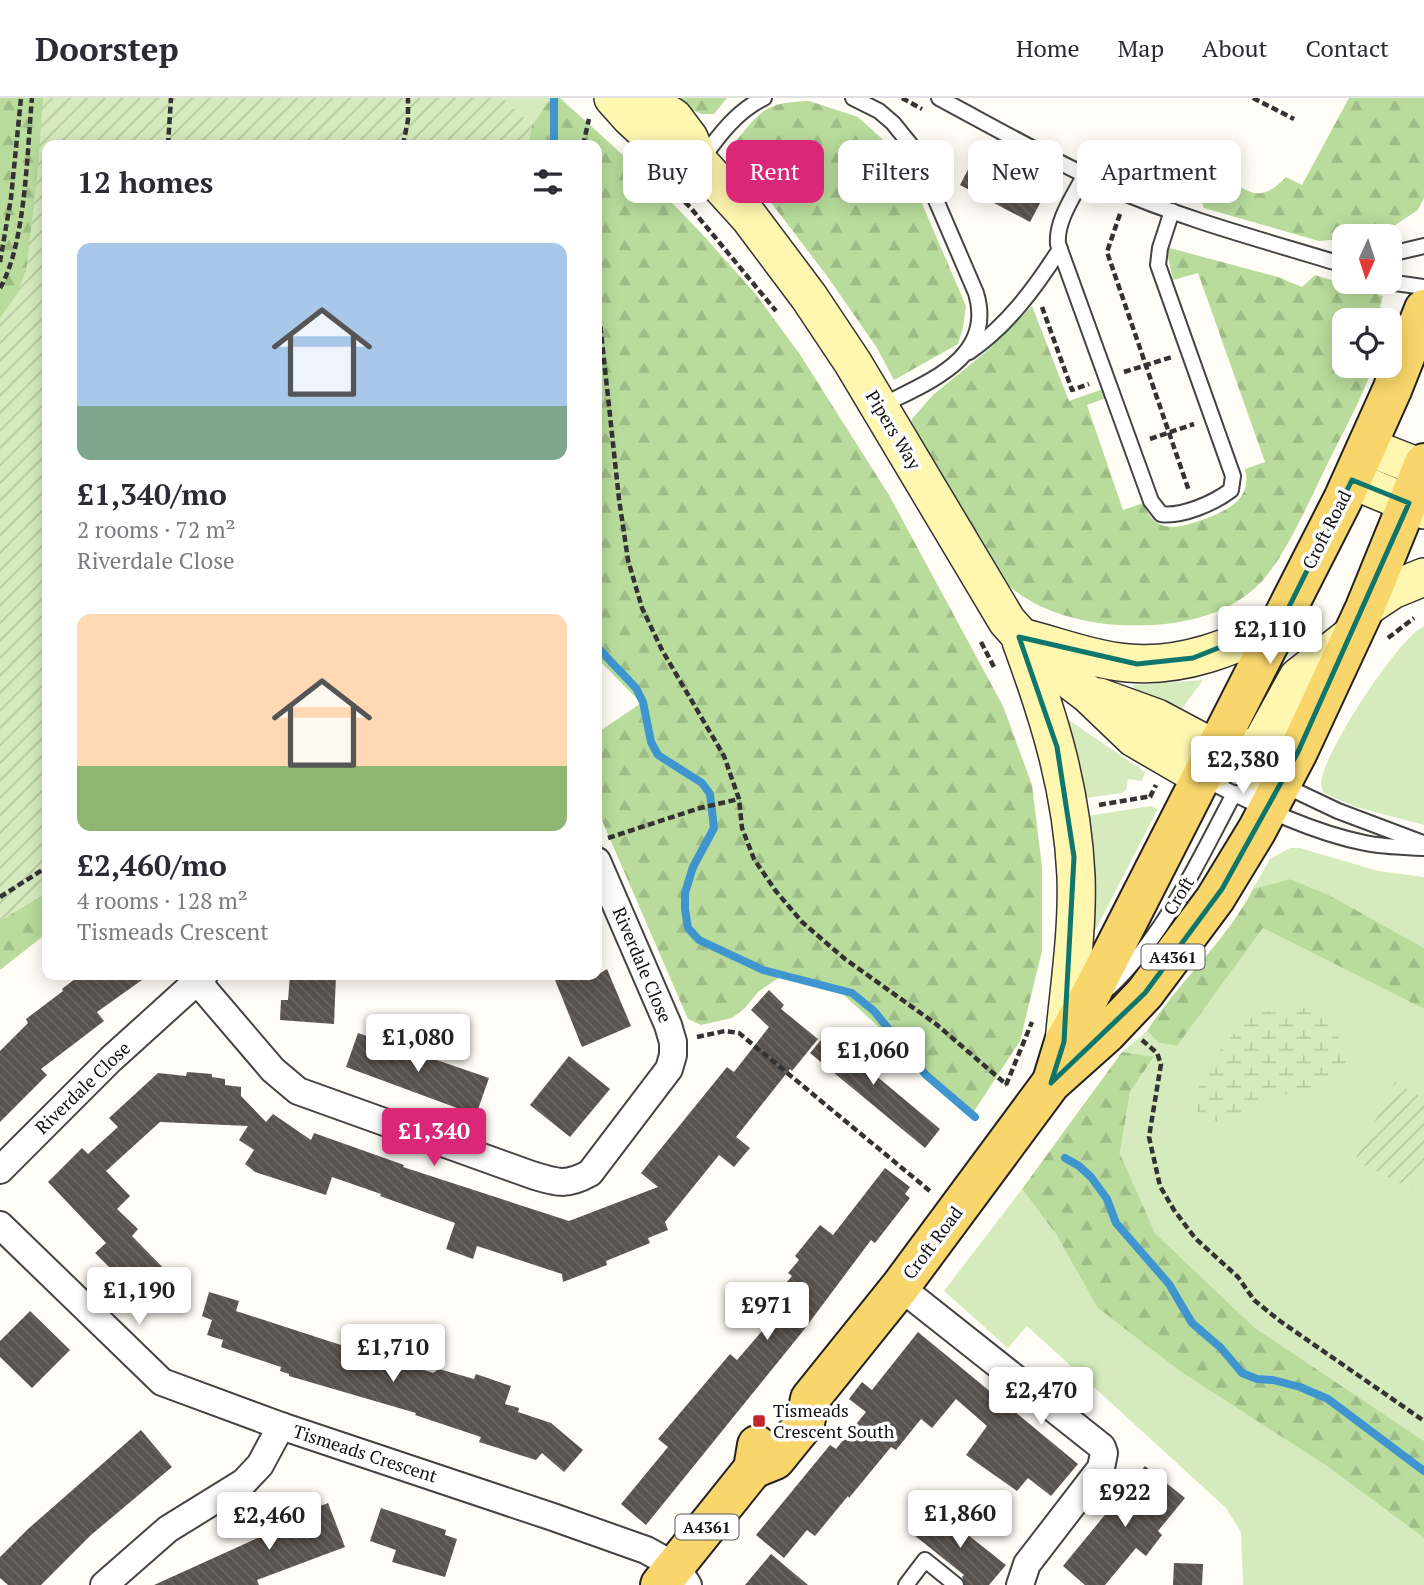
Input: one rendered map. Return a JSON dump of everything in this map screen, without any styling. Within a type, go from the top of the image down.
[{"type":"main road","name":"Pipers Way","points":[[644,98],[674,118],[690,140]]},
{"type":"main road","name":"Pipers Way","points":[[602,104],[630,117],[655,140]]},
{"type":"main road","name":"Pipers Way","points":[[712,177],[749,217],[809,297],[879,407],[999,610],[1019,637],[1040,658],[1088,694],[1134,738],[1221,769]]},
{"type":"main road","name":"Croft Road","points":[[1051,1083],[1071,1030],[1221,769],[1281,623],[1360,464],[1424,309]]},
{"type":"main road","points":[[1360,464],[1423,467]]},
{"type":"main road","points":[[1360,464],[1416,507]]},
{"type":"main road","name":"Croft Road","points":[[675,1579],[753,1469],[758,1445],[788,1408],[810,1399],[900,1287],[941,1196],[1051,1083],[1107,1033],[1145,993],[1222,889],[1274,797],[1416,507],[1423,467]]},
{"type":"main road","points":[[1274,797],[1221,769],[1264,740],[1298,677],[1392,590],[1424,576]]},
{"type":"main road","points":[[1019,637],[1112,661],[1149,663],[1210,654],[1281,623]]},
{"type":"main road","points":[[1019,637],[1055,737],[1073,842],[1075,915],[1071,1030]]},
{"type":"street","name":"Riverdale Close","points":[[202,980],[273,1070],[298,1090],[557,1183],[576,1182],[590,1173],[669,1069],[673,1055],[673,1042],[668,1025],[602,873]]},
{"type":"street","name":"Riverdale Close","points":[[1,1169],[111,1059],[198,980]]},
{"type":"street","points":[[0,1225],[162,1382],[281,1426]]},
{"type":"street","points":[[900,1287],[1102,1447],[1104,1453],[1101,1468],[1027,1564],[1020,1585]]},
{"type":"street","name":"Tismeads Crescent","points":[[104,1585],[168,1529],[244,1482],[260,1465],[281,1426],[646,1550],[675,1579]]},
{"type":"lane","points":[[712,146],[726,127],[752,103],[764,98]]},
{"type":"lane","points":[[853,98],[878,111],[893,123],[914,149],[979,302],[977,328],[969,352]]},
{"type":"lane","points":[[939,98],[1077,170]]},
{"type":"lane","points":[[1077,190],[1061,223],[1058,238],[1060,249],[1151,501],[1161,514],[1171,515],[1220,498],[1231,490],[1233,476],[1158,265],[1160,248],[1172,211]]},
{"type":"lane","points":[[1153,203],[1332,261]]},
{"type":"lane","points":[[1402,251],[1424,246]]},
{"type":"lane","points":[[879,407],[946,371],[1003,324],[1035,286],[1060,249]]},
{"type":"lane","points":[[1402,284],[1424,287]]},
{"type":"lane","points":[[1274,797],[1338,811],[1424,846]]},
{"type":"lane","points":[[1274,797],[1319,830],[1363,843],[1424,846]]},
{"type":"lane","points":[[906,1585],[925,1560],[956,1585]]},
{"type":"path","points":[[0,262],[13,186],[22,98]]},
{"type":"path","points":[[0,288],[12,266],[32,98]]},
{"type":"path","points":[[168,140],[171,98]]},
{"type":"path","points":[[404,140],[408,98]]},
{"type":"path","points":[[1253,98],[1293,119]]},
{"type":"path","points":[[585,140],[602,104]]},
{"type":"path","points":[[687,203],[780,315]]},
{"type":"path","points":[[1120,214],[1107,252],[1195,507]]},
{"type":"path","points":[[1035,286],[1072,390],[1188,352]]},
{"type":"path","points":[[602,341],[628,560],[642,608],[662,650],[724,756],[739,799],[742,828],[754,859],[802,922],[845,959],[936,1024],[1007,1085]]},
{"type":"path","points":[[1130,446],[1212,418]]},
{"type":"path","points":[[976,633],[999,676]]},
{"type":"path","points":[[602,839],[700,808],[739,799]]},
{"type":"path","points":[[0,897],[42,870]]},
{"type":"path","points":[[1003,1092],[1033,1019]]},
{"type":"path","points":[[673,1042],[725,1031],[739,1033],[941,1196]]},
{"type":"path","points":[[1134,1034],[1152,1048],[1160,1059],[1149,1137],[1160,1186],[1174,1210],[1195,1238],[1238,1277],[1254,1300],[1424,1421]]},
{"type":"highlighted area","points":[[1352,480],[1409,503],[1298,752],[1222,889],[1145,993],[1051,1083],[1064,1042],[1074,857],[1057,747],[1019,637],[1137,664],[1193,658],[1281,623]]},
{"type":"green space","points":[[0,98],[85,98],[78,140],[42,140],[42,223],[0,878]]},
{"type":"green space","points":[[43,98],[502,98],[532,125],[529,140],[42,140],[42,895],[0,921],[0,318],[17,294],[26,271]]},
{"type":"green space","points":[[502,98],[551,98],[532,125]]},
{"type":"green space","points":[[551,98],[560,98],[623,155],[623,203],[672,203],[754,292],[799,353],[889,495],[1003,706],[1032,785],[1042,867],[1042,951],[1020,1041],[973,1113],[835,987],[787,972],[758,992],[745,1008],[732,1018],[701,1025],[688,1019],[602,821],[602,730],[641,703],[602,663],[602,140],[529,140],[532,125]]},
{"type":"green space","points":[[666,98],[727,98],[714,114],[701,114]]},
{"type":"green space","points":[[1349,98],[1424,98],[1424,198],[1418,210],[1396,224],[1332,224],[1332,240],[1319,241],[1204,208],[1203,203],[1241,203],[1241,187],[1256,193],[1265,192],[1286,177],[1302,185]]},
{"type":"green space","points":[[809,101],[858,117],[883,140],[838,140],[838,203],[922,203],[966,306],[958,344],[894,380],[877,348],[771,203],[824,203],[824,140],[737,140],[759,115],[782,104]]},
{"type":"green space","points":[[1166,247],[1278,277],[1302,287],[1315,275],[1332,280],[1332,294],[1383,296],[1382,308],[1332,308],[1332,378],[1368,378],[1293,534],[1264,579],[1240,600],[1191,620],[1155,625],[1090,622],[1060,614],[1031,602],[1007,584],[995,569],[911,420],[933,395],[988,350],[1032,306],[1069,401],[1103,389],[1106,398],[1087,405],[1123,510],[1143,503],[1154,520],[1175,527],[1220,513],[1236,503],[1245,489],[1245,469],[1265,462],[1198,273],[1173,280]]},
{"type":"green space","points":[[1424,626],[1424,825],[1356,807],[1324,793],[1321,783],[1334,748],[1363,698],[1397,652]]},
{"type":"green space","points":[[1203,680],[1178,714],[1132,692],[1134,685]]},
{"type":"green space","points":[[1063,716],[1145,772],[1142,781],[1128,779],[1126,790],[1122,793],[1079,799]]},
{"type":"green space","points":[[1151,806],[1157,810],[1096,929],[1092,932],[1081,817]]},
{"type":"green space","points":[[1290,848],[1300,848],[1378,871],[1424,877],[1424,948],[1329,895],[1290,879],[1253,889],[1270,859]]},
{"type":"green space","points":[[1290,879],[1329,895],[1424,948],[1424,1009],[1263,928],[1177,1046],[1159,1043],[1147,1031],[1173,995],[1230,927],[1253,889]]},
{"type":"green space","points":[[42,895],[42,937],[0,970],[0,921]]},
{"type":"green space","points":[[1263,928],[1424,1009],[1424,1441],[1255,1328],[1155,1233],[1120,1155],[1130,1092],[1154,1058],[1122,1052],[1147,1031],[1159,1043],[1177,1046]]},
{"type":"green space","points":[[1305,1008],[1333,1022],[1347,1060],[1331,1083],[1304,1093],[1282,1094],[1222,1122],[1199,1119],[1195,1094],[1216,1055],[1252,1013]]},
{"type":"green space","points":[[1122,1052],[1154,1057],[1130,1092],[1120,1154],[1155,1233],[1255,1328],[1424,1441],[1424,1538],[1324,1464],[1180,1371],[1098,1308],[1056,1234],[1022,1189]]},
{"type":"green space","points":[[1395,1082],[1424,1099],[1424,1166],[1411,1189],[1355,1160]]},
{"type":"green space","points":[[1022,1189],[1056,1234],[1324,1464],[1424,1538],[1424,1585],[1243,1585],[1241,1532],[1226,1508],[1027,1326],[1008,1348],[944,1291]]},
{"type":"building","points":[[968,170],[968,189],[960,185]]},
{"type":"building","points":[[994,203],[1040,203],[1030,222]]},
{"type":"building","points":[[607,969],[631,1026],[582,1047],[555,980],[602,980],[602,972]]},
{"type":"building","points":[[74,980],[142,980],[97,1012],[104,1021],[41,1069],[47,1075],[0,1122],[0,1051],[28,1023],[26,1019],[63,991],[62,989]]},
{"type":"building","points":[[290,980],[336,980],[334,1024],[280,1020],[281,1000],[288,1000]]},
{"type":"building","points":[[769,990],[784,1005],[781,1009],[818,1039],[792,1071],[790,1069],[736,1137],[750,1148],[734,1167],[719,1155],[665,1222],[668,1230],[648,1238],[650,1243],[606,1261],[607,1265],[563,1282],[562,1274],[477,1246],[473,1259],[446,1249],[455,1223],[380,1196],[381,1194],[332,1177],[326,1195],[255,1172],[245,1164],[254,1150],[239,1140],[248,1126],[160,1122],[106,1171],[130,1196],[117,1209],[138,1229],[132,1236],[181,1286],[167,1300],[152,1284],[139,1297],[95,1253],[106,1243],[48,1182],[82,1148],[88,1154],[118,1127],[109,1118],[158,1073],[186,1076],[187,1072],[212,1074],[212,1077],[225,1079],[225,1085],[241,1087],[241,1096],[266,1122],[273,1114],[311,1140],[314,1133],[404,1165],[403,1167],[569,1221],[658,1187],[641,1173],[727,1067],[734,1072],[769,1027],[751,1010]]},
{"type":"building","points":[[831,1028],[862,1054],[857,1060],[940,1129],[925,1148],[810,1053]]},
{"type":"building","points":[[358,1033],[489,1078],[476,1115],[346,1067]]},
{"type":"building","points":[[569,1056],[610,1089],[570,1137],[530,1105]]},
{"type":"building","points":[[885,1168],[910,1187],[905,1194],[910,1198],[875,1243],[871,1240],[803,1331],[646,1525],[621,1504],[668,1447],[658,1439],[730,1354],[737,1360],[768,1324],[758,1316],[792,1276],[788,1273],[799,1260],[795,1256],[820,1225],[833,1235]]},
{"type":"building","points":[[209,1292],[239,1301],[236,1311],[384,1359],[433,1373],[439,1369],[474,1379],[476,1374],[511,1386],[505,1404],[519,1408],[518,1412],[551,1423],[583,1450],[564,1472],[542,1453],[536,1460],[479,1442],[481,1437],[415,1415],[416,1413],[289,1376],[280,1371],[281,1367],[221,1347],[223,1340],[207,1335],[212,1320],[202,1316]]},
{"type":"building","points":[[30,1311],[70,1350],[32,1388],[0,1357],[0,1341]]},
{"type":"building","points":[[918,1332],[1078,1464],[1051,1496],[1028,1478],[1017,1491],[966,1455],[987,1426],[956,1399],[932,1428],[921,1419],[896,1450],[891,1447],[815,1536],[807,1530],[784,1558],[756,1535],[830,1445],[836,1449],[866,1412],[849,1399],[862,1382],[872,1390]]},
{"type":"building","points":[[141,1430],[172,1467],[91,1535],[41,1585],[8,1585],[0,1578],[0,1557]]},
{"type":"building","points":[[1145,1466],[1185,1498],[1158,1531],[1162,1535],[1146,1556],[1136,1548],[1105,1585],[1085,1585],[1063,1566]]},
{"type":"building","points":[[328,1503],[345,1547],[257,1580],[259,1585],[154,1585],[275,1530],[273,1524]]},
{"type":"building","points":[[381,1508],[446,1530],[445,1535],[457,1539],[445,1577],[392,1562],[396,1550],[370,1541]]},
{"type":"building","points":[[935,1509],[1006,1565],[989,1585],[965,1585],[962,1577],[964,1575],[914,1535]]},
{"type":"building","points":[[771,1554],[808,1585],[745,1585]]},
{"type":"building","points":[[1174,1563],[1203,1564],[1202,1585],[1173,1585]]},
{"type":"waterway","points":[[554,98],[554,140]]},
{"type":"waterway","points":[[602,652],[636,688],[643,702],[651,742],[658,755],[702,783],[710,794],[714,828],[693,867],[685,893],[688,928],[699,940],[763,970],[852,993],[874,1011],[926,1075],[975,1117]]},
{"type":"waterway","points":[[1065,1158],[1091,1177],[1107,1199],[1116,1223],[1169,1284],[1192,1323],[1221,1348],[1242,1373],[1257,1379],[1300,1387],[1328,1399],[1424,1471]]},
{"type":"place","name":"Tismeads Crescent South","points":[[759,1421]]}]
